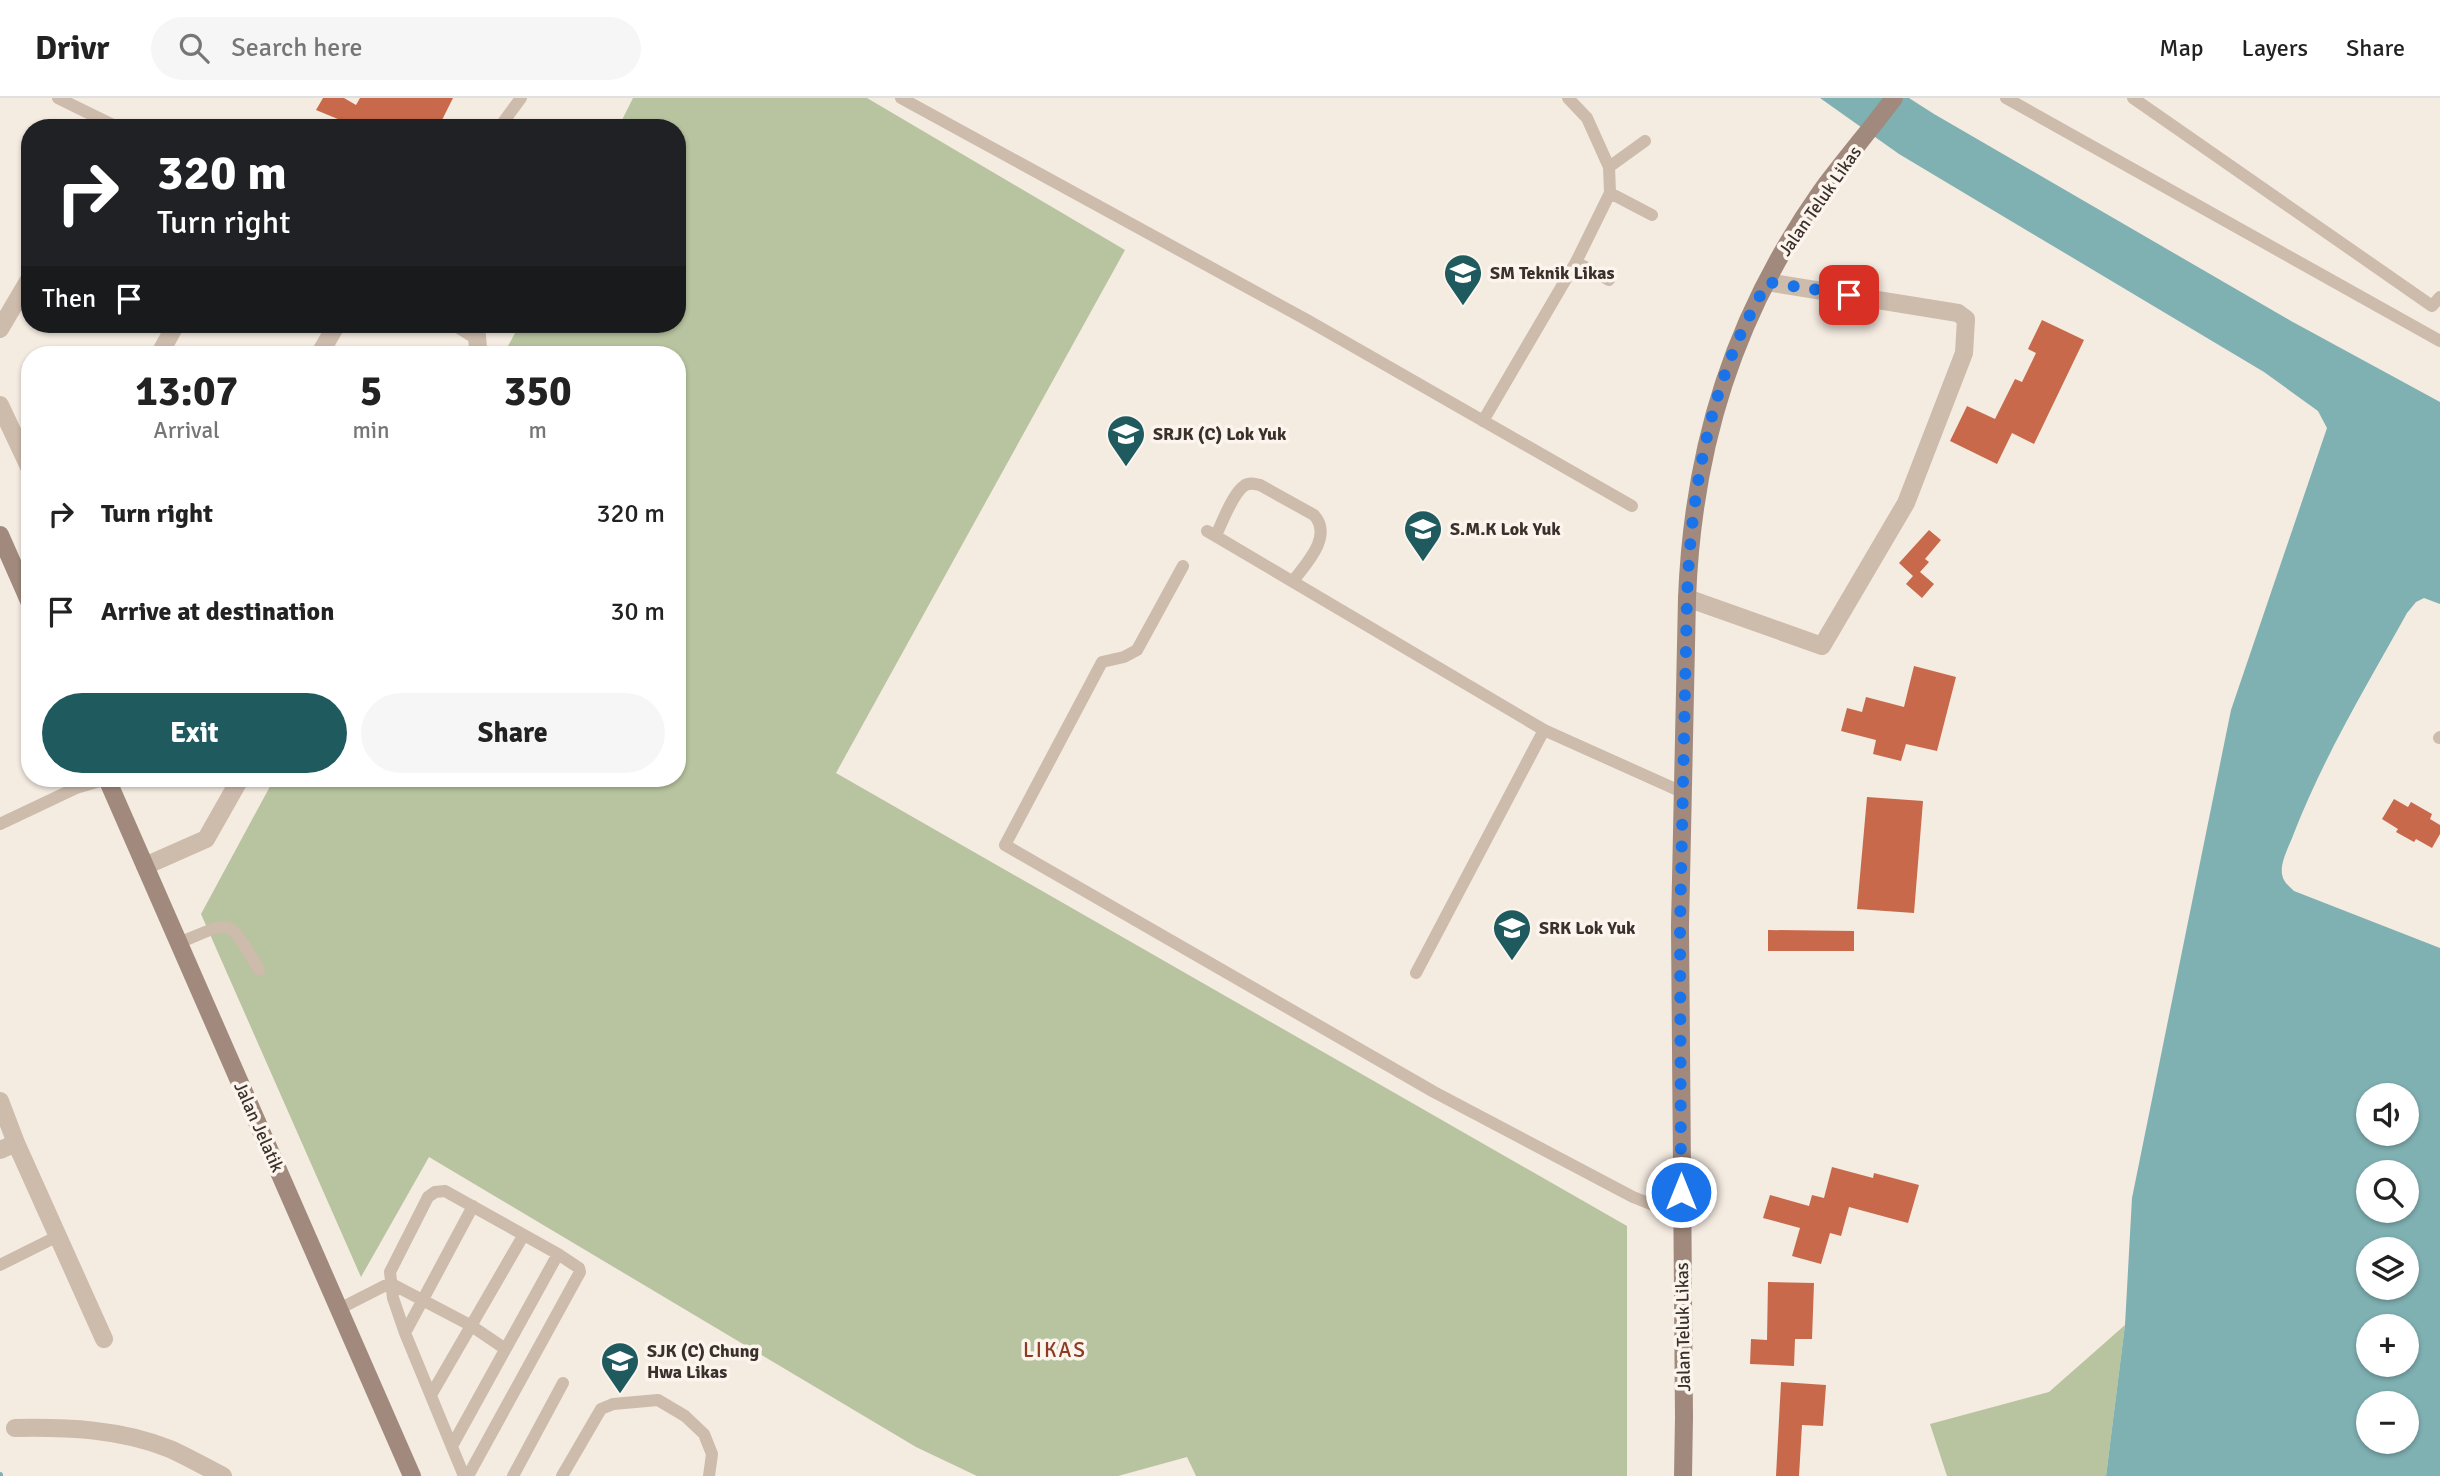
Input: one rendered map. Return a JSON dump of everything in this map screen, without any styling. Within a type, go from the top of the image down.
[{"type":"street","name":"Jalan Teluk Likas","points":[[1682,1476],[1682,792],[1688,554],[1704,447],[1736,345],[1767,282],[1811,207],[1895,98]]},
{"type":"street","points":[[1687,598],[1822,646],[1906,503],[1964,353],[1966,319],[1958,313],[1767,282]]},
{"type":"street","points":[[0,329],[21,293]]},
{"type":"street","points":[[0,405],[21,450]]},
{"type":"street","points":[[0,534],[21,582]]},
{"type":"street","name":"Jalan Jelatik","points":[[110,787],[412,1476]]},
{"type":"street","points":[[145,866],[206,839],[235,787]]},
{"type":"street","points":[[0,1101],[8,1146],[58,1236],[104,1339]]},
{"type":"street","points":[[15,1428],[53,1427],[103,1431],[143,1440],[170,1449],[223,1476]]},
{"type":"lane","points":[[58,98],[101,119]]},
{"type":"lane","points":[[506,119],[521,98]]},
{"type":"lane","points":[[901,98],[1307,320],[1632,506]]},
{"type":"lane","points":[[1483,421],[1576,262],[1610,193],[1609,167],[1587,118],[1568,98]]},
{"type":"lane","points":[[2006,98],[2440,341]]},
{"type":"lane","points":[[2133,98],[2432,306],[2440,297]]},
{"type":"lane","points":[[1609,167],[1645,141]]},
{"type":"lane","points":[[1610,193],[1651,215]]},
{"type":"lane","points":[[1576,262],[1609,280]]},
{"type":"lane","points":[[1293,581],[1322,535],[1321,522],[1314,515],[1261,485],[1244,485],[1211,533],[1544,730],[1682,792]]},
{"type":"lane","points":[[1183,566],[1137,650],[1124,657],[1102,662],[1005,845],[1434,1092],[1633,1197],[1681,1216]]},
{"type":"lane","points":[[1416,973],[1544,730]]},
{"type":"lane","points":[[0,824],[79,787]]},
{"type":"lane","points":[[179,943],[220,926],[230,927],[237,932],[259,970]]},
{"type":"lane","points":[[445,1191],[558,1254],[579,1268],[580,1272],[466,1476],[405,1333],[390,1283],[390,1272],[428,1197],[435,1192],[445,1191]]},
{"type":"lane","points":[[405,1333],[473,1206]]},
{"type":"lane","points":[[0,1265],[58,1236]]},
{"type":"lane","points":[[430,1395],[523,1236]]},
{"type":"lane","points":[[452,1446],[558,1254]]},
{"type":"lane","points":[[338,1309],[390,1283]]},
{"type":"lane","points":[[390,1283],[470,1325],[504,1348]]},
{"type":"lane","points":[[513,1476],[563,1383]]},
{"type":"lane","points":[[562,1476],[601,1409],[613,1404],[657,1400],[685,1416],[704,1434],[712,1454],[709,1476]]},
{"type":"green space","points":[[633,98],[867,98],[1125,250],[836,773],[1627,1226],[1627,1476],[1196,1476],[1187,1457],[1118,1476],[977,1476],[916,1447],[429,1157],[361,1277],[201,914],[270,787],[686,787],[686,346],[508,346],[515,333],[686,333],[686,119],[622,119]]},
{"type":"green space","points":[[2125,1325],[2106,1476],[1947,1476],[1930,1424],[2049,1392]]},
{"type":"water","points":[[1820,98],[1909,98],[2291,321],[2440,402],[2440,604],[2424,598],[2416,602],[2407,613],[2319,776],[2286,853],[2282,874],[2286,884],[2294,891],[2440,948],[2440,1476],[2106,1476],[2125,1325],[2132,1198],[2231,710],[2327,428],[2318,411],[2264,372],[1899,154]]},
{"type":"building","points":[[323,98],[344,98],[356,105],[360,98],[453,98],[442,119],[338,119],[316,110]]},
{"type":"building","points":[[2042,320],[2084,340],[2034,444],[2012,433],[1997,464],[1950,441],[1967,406],[1995,419],[2015,379],[2022,382],[2036,353],[2028,349]]},
{"type":"building","points":[[1929,530],[1941,540],[1925,559],[1929,562],[1920,572],[1934,584],[1922,598],[1906,584],[1913,576],[1899,563]]},
{"type":"building","points":[[1914,666],[1956,677],[1937,751],[1906,744],[1901,761],[1873,754],[1876,740],[1841,731],[1847,708],[1862,712],[1866,697],[1904,707]]},
{"type":"building","points":[[1867,797],[1923,801],[1914,913],[1857,909]]},
{"type":"building","points":[[2394,799],[2408,807],[2411,802],[2432,814],[2430,819],[2440,825],[2440,834],[2432,848],[2396,832],[2398,829],[2382,819]]},
{"type":"building","points":[[1768,930],[1854,931],[1854,951],[1768,951]]},
{"type":"building","points":[[1832,1167],[1873,1178],[1874,1173],[1919,1185],[1908,1223],[1849,1207],[1841,1236],[1830,1233],[1821,1264],[1792,1256],[1800,1228],[1763,1218],[1770,1195],[1809,1206],[1812,1195],[1824,1198]]},
{"type":"building","points":[[1768,1282],[1814,1283],[1812,1339],[1795,1339],[1794,1366],[1750,1364],[1751,1339],[1767,1340]]},
{"type":"building","points":[[1781,1382],[1826,1385],[1823,1426],[1802,1425],[1799,1476],[1776,1476]]},
{"type":"place","name":"SM Teknik Likas","points":[[1463,307]]},
{"type":"place","name":"SRJK (C) Lok Yuk","points":[[1126,468]]},
{"type":"place","name":"S.M.K Lok Yuk","points":[[1423,563]]},
{"type":"place","name":"SRK Lok Yuk","points":[[1512,962]]},
{"type":"place","name":"SJK (C) Chung Hwa Likas","points":[[620,1395]]},
{"type":"district","name":"LIKAS","points":[[1055,1350]]},
{"type":"route","points":[[1681,1192],[1680,926],[1688,554],[1704,447],[1736,345],[1767,282],[1849,295]]}]
